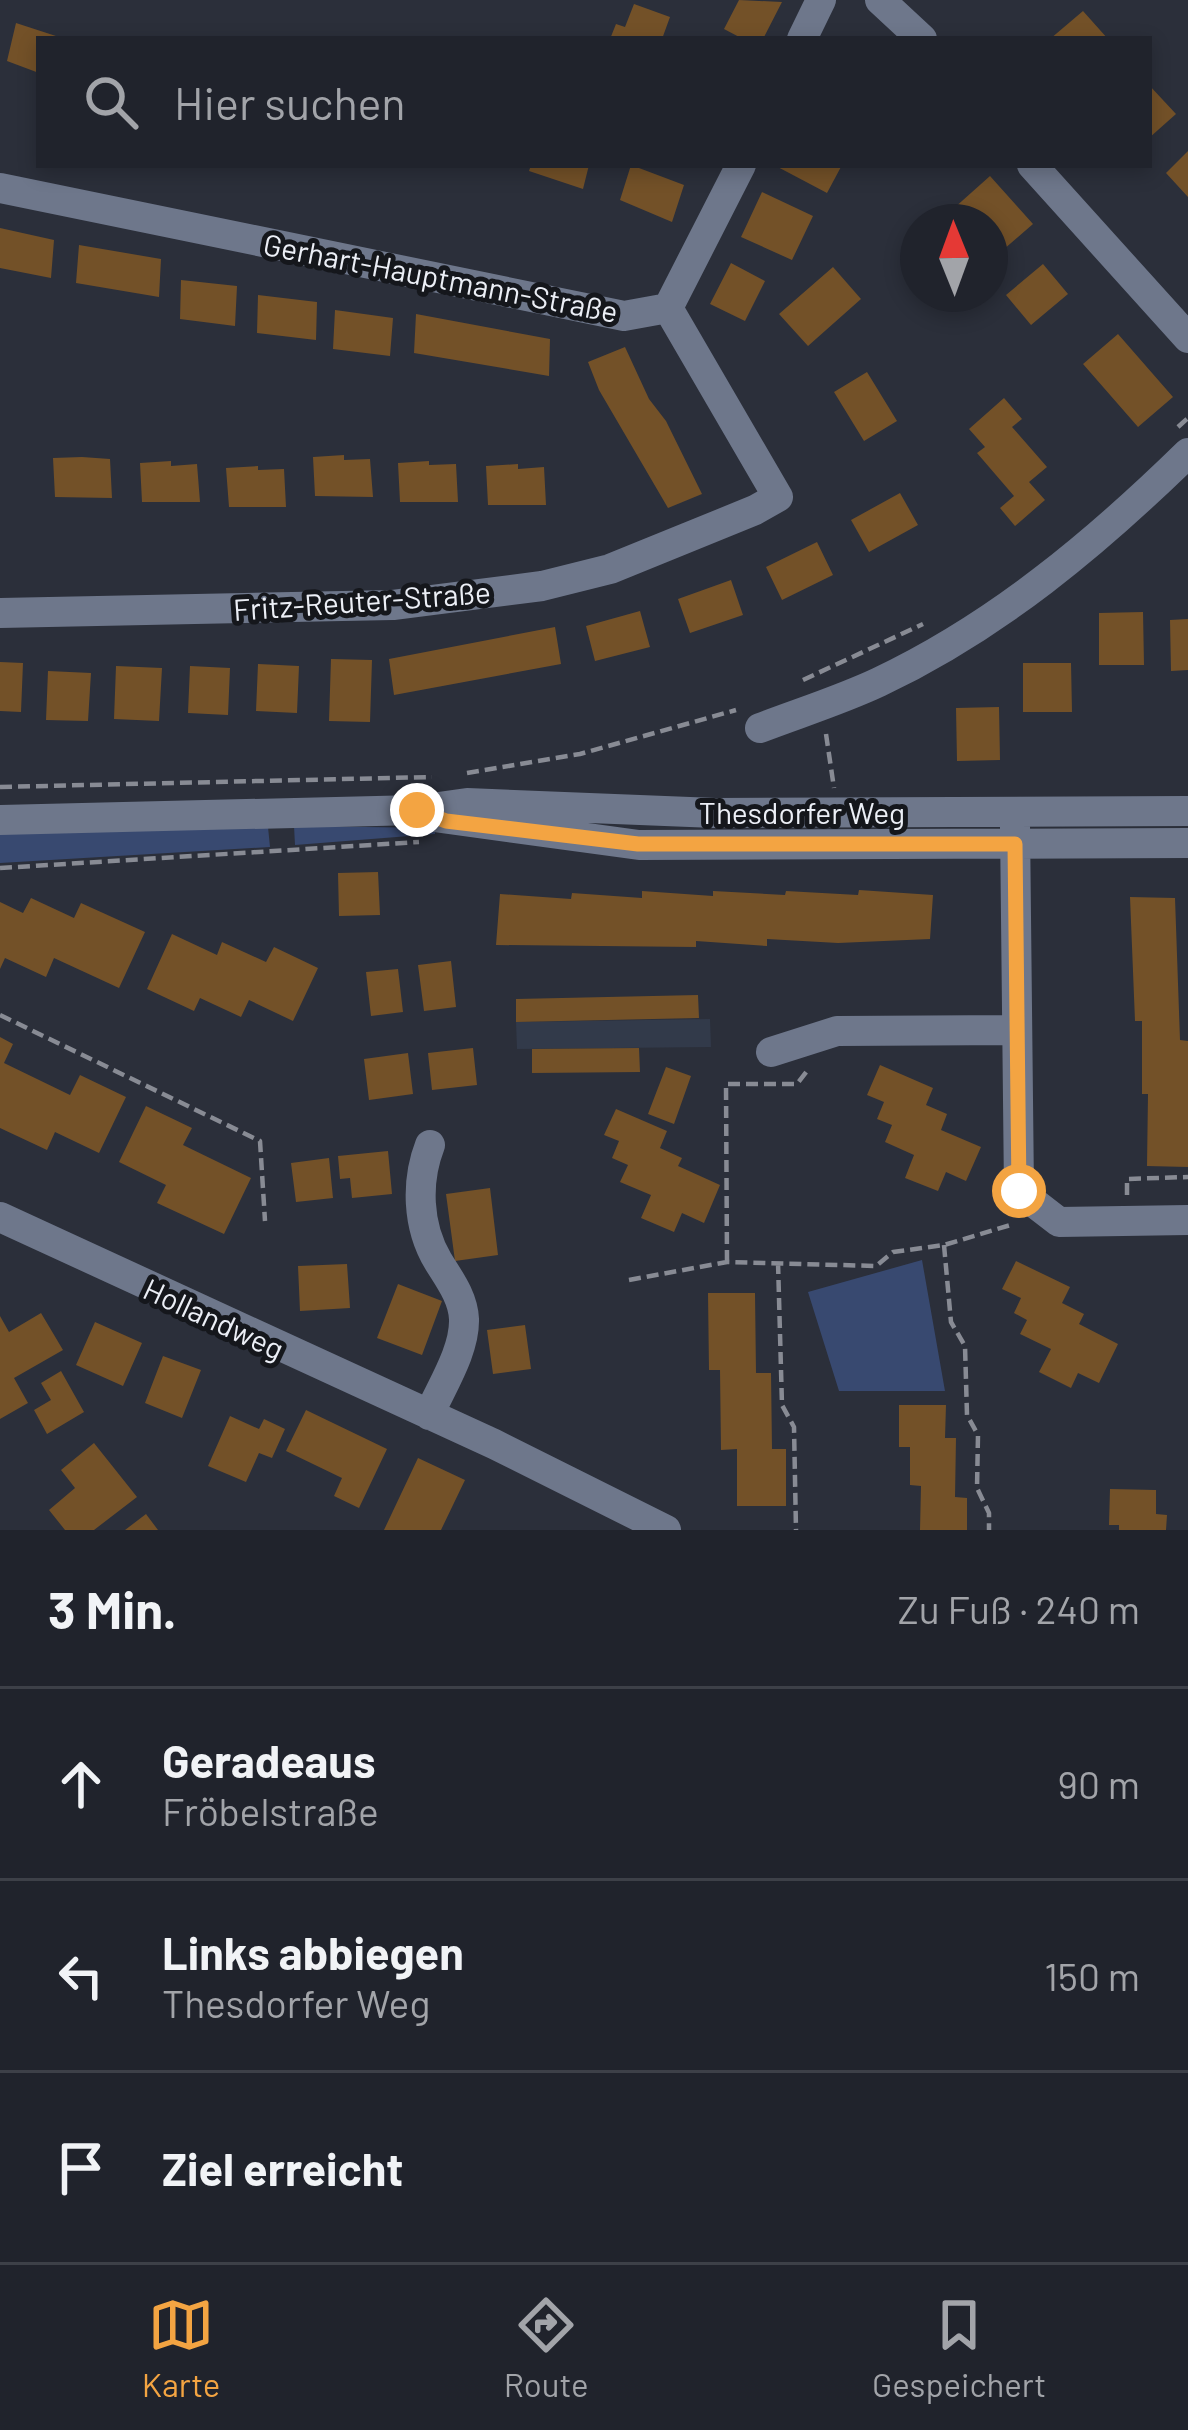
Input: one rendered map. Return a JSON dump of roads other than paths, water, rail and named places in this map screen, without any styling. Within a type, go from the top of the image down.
[{"type":"street","points":[[803,36],[821,0]]},
{"type":"street","points":[[880,0],[919,36]]},
{"type":"street","points":[[668,308],[739,168]]},
{"type":"street","points":[[1035,168],[1188,338]]},
{"type":"street","name":"Gerhart-Hauptmann-Straße","points":[[0,188],[624,316],[668,308]]},
{"type":"street","name":"Fritz-Reuter-Straße","points":[[0,613],[393,604],[542,586],[610,569],[778,497],[668,308]]},
{"type":"street","points":[[760,728],[811,692],[945,647],[1037,586],[1121,518],[1180,442]]},
{"type":"street","name":"Thesdorfer Weg","points":[[0,820],[417,810],[467,803],[715,813],[1188,811]]},
{"type":"street","name":"Thesdorfer Weg","points":[[417,810],[446,821],[638,844],[1188,843]]},
{"type":"street","points":[[1015,812],[1019,1191],[1060,1222],[1188,1220]]},
{"type":"street","points":[[771,1052],[837,1031],[1016,1030]]},
{"type":"street","points":[[429,1415],[461,1343],[464,1320],[460,1296],[433,1254],[425,1229],[418,1175],[430,1145]]},
{"type":"street","name":"Hollandweg","points":[[0,1217],[665,1530]]}]
